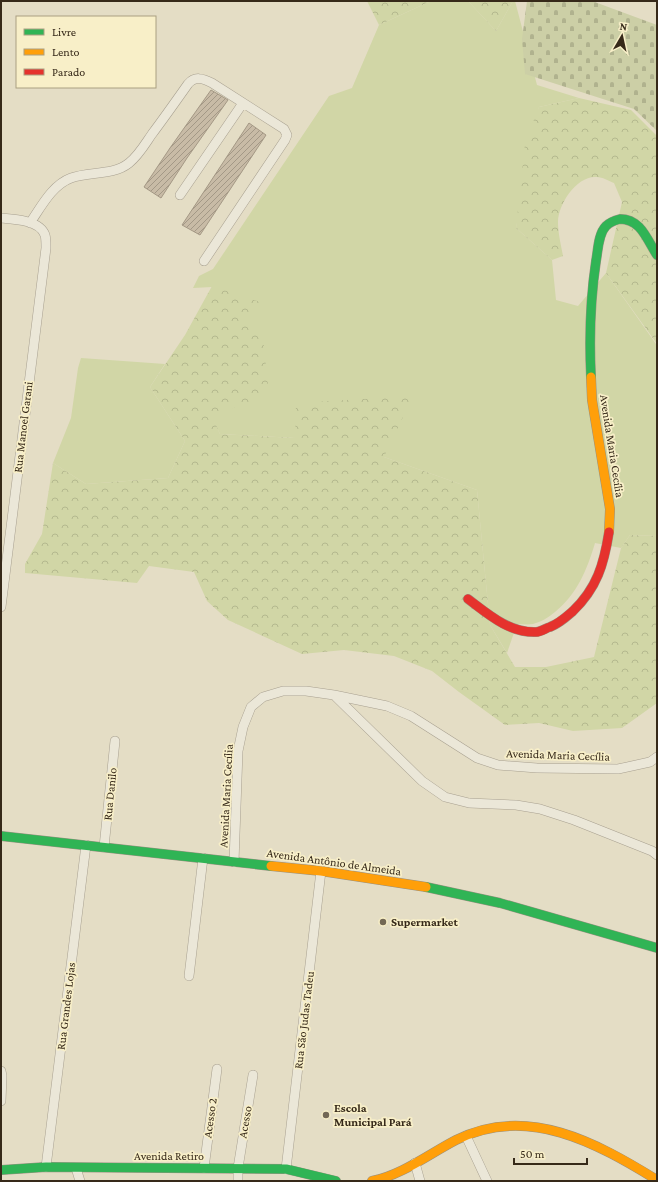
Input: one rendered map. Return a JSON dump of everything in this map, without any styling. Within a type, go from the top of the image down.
[{"type":"street","points":[[1,218],[21,220],[30,223],[44,202],[62,183],[70,178],[111,171],[130,162],[142,149],[188,84],[192,80],[199,78],[207,81],[243,103],[284,129],[286,132],[286,138],[204,261]]},
{"type":"street","points":[[180,195],[243,103]]},
{"type":"street","name":"Avenida Maria Cecília","points":[[468,599],[499,622],[521,630],[538,632],[560,623],[582,602],[594,585],[605,556],[610,529],[610,509],[592,400],[589,344],[591,296],[601,236],[606,226],[616,220],[622,219],[633,222],[640,228],[657,255]]},
{"type":"street","name":"Rua Manoel Garani","points":[[1,607],[2,584],[46,248],[45,234],[39,228],[30,223]]},
{"type":"street","name":"Avenida Maria Cecília","points":[[234,862],[238,751],[243,727],[250,707],[262,696],[283,691],[306,691],[387,706],[411,716],[478,758],[498,765],[537,768],[618,769],[650,762],[657,757]]},
{"type":"street","points":[[334,695],[422,782],[445,797],[469,803],[516,805],[540,809],[574,820],[652,851],[657,855]]},
{"type":"street","name":"Rua Danilo","points":[[104,847],[115,741]]},
{"type":"street","name":"Avenida Antônio de Almeida","points":[[1,836],[321,871],[443,890],[500,903],[657,948]]},
{"type":"street","name":"Rua Grandes Lojas","points":[[46,1167],[86,845]]},
{"type":"street","points":[[189,976],[203,858]]},
{"type":"street","name":"Rua São Judas Tadeu","points":[[290,1170],[321,871]]},
{"type":"street","name":"Acesso 2","points":[[204,1168],[217,1069]]},
{"type":"street","points":[[1,1071],[1,1101]]},
{"type":"street","name":"Acesso","points":[[238,1181],[238,1168],[253,1075]]},
{"type":"street","points":[[372,1181],[416,1163],[466,1136],[481,1130],[505,1126],[530,1126],[563,1133],[596,1145],[629,1162],[657,1180]]},
{"type":"street","points":[[466,1136],[487,1181]]},
{"type":"street","points":[[416,1163],[420,1181]]},
{"type":"street","name":"Avenida Retiro","points":[[1,1170],[46,1167],[238,1168],[290,1170],[336,1181]]},
{"type":"street","points":[[76,1168],[80,1181]]},
{"type":"street","points":[[290,1170],[298,1181]]},
{"type":"green space","points":[[367,1],[431,1],[379,25]]},
{"type":"green space","points":[[431,1],[468,1],[496,31],[513,1],[515,1],[537,85],[579,98],[539,107],[516,228],[552,260],[556,300],[578,306],[606,273],[656,344],[657,536],[630,535],[621,548],[595,543],[585,572],[563,605],[542,621],[531,624],[517,624],[507,653],[490,625],[477,490],[384,457],[295,438],[220,434],[211,416],[245,323],[212,287],[193,288],[199,276],[213,269],[329,96],[352,88],[379,25]]},
{"type":"green space","points":[[468,1],[513,1],[496,31]]},
{"type":"green space","points":[[527,1],[592,1],[657,25],[657,131],[634,109],[525,74],[522,39]]},
{"type":"green space","points":[[579,98],[631,110],[657,136],[657,344],[606,273],[622,202],[614,183],[599,177],[590,178],[582,181],[576,186],[565,199],[561,207],[558,222],[563,256],[552,260],[516,228],[525,143],[539,107]]},
{"type":"green space","points":[[212,286],[260,302],[245,323],[263,338],[269,394],[212,416],[220,434],[295,438],[296,403],[413,396],[384,457],[477,490],[490,625],[515,667],[546,667],[594,657],[621,548],[630,535],[657,536],[657,703],[622,728],[573,731],[539,723],[505,725],[432,671],[394,656],[344,650],[302,654],[228,620],[207,601],[194,572],[149,566],[137,583],[25,573],[25,564],[42,534],[53,463],[86,484],[168,478],[185,441],[150,387],[185,335]]},
{"type":"green space","points":[[81,358],[165,364],[150,387],[185,441],[168,478],[86,484],[53,463],[71,418],[78,368]]},
{"type":"building","points":[[211,90],[228,100],[161,198],[144,187]]},
{"type":"building","points":[[249,123],[266,135],[200,235],[182,225]]},
{"type":"traffic: fast","points":[[591,377],[590,333],[592,290],[599,243],[603,229],[618,219],[630,221],[642,230],[657,255]]},
{"type":"traffic: fast","points":[[1,836],[271,866]]},
{"type":"traffic: fast","points":[[426,887],[500,903],[657,948]]},
{"type":"traffic: fast","points":[[1,1170],[46,1167],[286,1169],[336,1181]]},
{"type":"traffic: slow","points":[[591,377],[592,400],[610,509],[609,532]]},
{"type":"traffic: slow","points":[[271,866],[321,871],[426,887]]},
{"type":"traffic: slow","points":[[372,1181],[405,1169],[456,1140],[483,1130],[509,1126],[535,1127],[561,1133],[586,1142],[610,1153],[657,1180]]},
{"type":"traffic: jam","points":[[468,599],[499,622],[508,626],[526,631],[542,631],[562,620],[573,611],[588,593],[594,584],[602,565],[609,532]]},
{"type":"place","name":"Supermarket","points":[[383,922]]},
{"type":"place","name":"Escola Municipal Pará","points":[[326,1115]]}]
